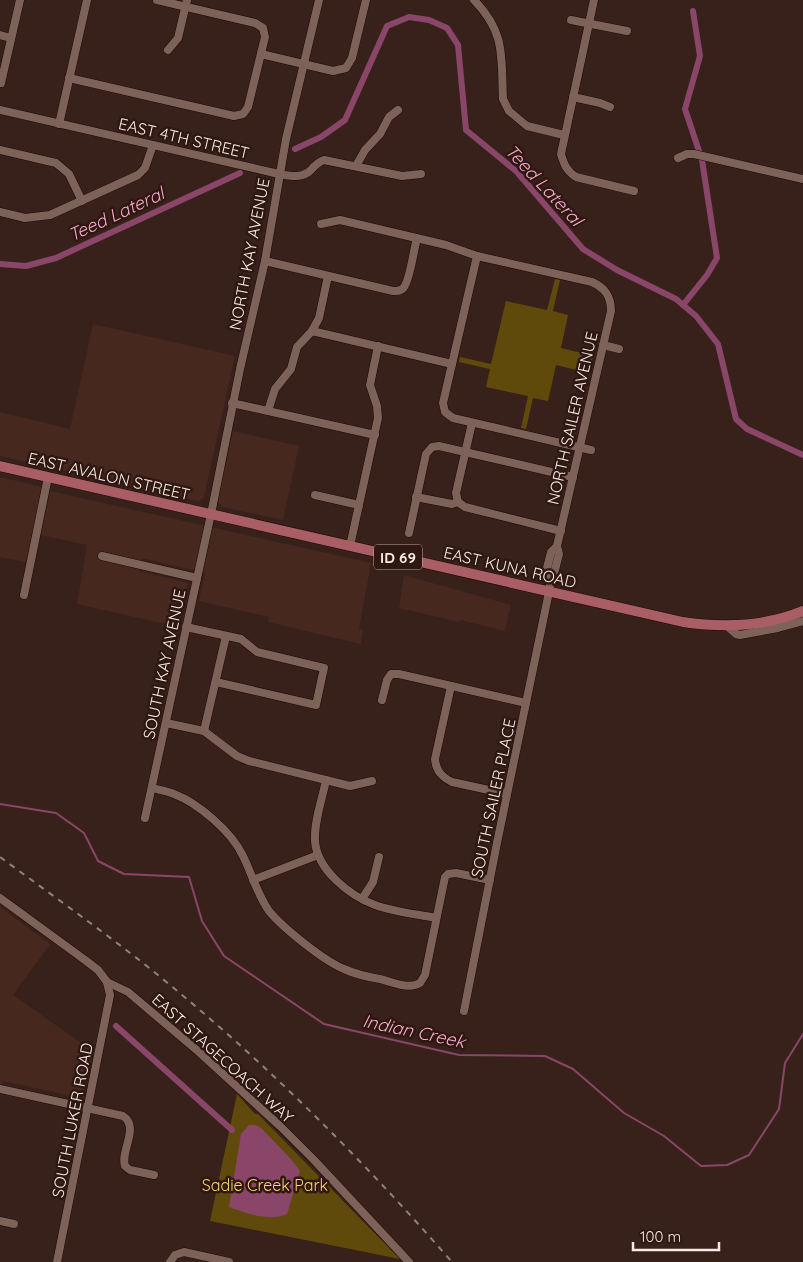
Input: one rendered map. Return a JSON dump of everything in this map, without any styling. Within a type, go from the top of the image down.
[{"type":"main road","name":"EAST AVALON STREET","points":[[0,466],[210,514]]},
{"type":"main road","name":"EAST KUNA ROAD","points":[[210,514],[683,622],[727,626],[768,622],[803,611]]},
{"type":"street","points":[[1,83],[20,0]]},
{"type":"street","points":[[59,124],[87,0]]},
{"type":"street","points":[[70,78],[234,116],[243,114],[248,107],[265,37],[263,28],[255,23],[186,3],[157,0]]},
{"type":"street","name":"NORTH KAY AVENUE","points":[[210,514],[232,403],[265,261],[278,174],[319,0]]},
{"type":"street","points":[[261,54],[333,71],[346,68],[352,58],[366,0]]},
{"type":"street","points":[[474,0],[493,24],[499,40],[503,99],[506,107],[527,126],[564,135]]},
{"type":"street","points":[[594,0],[564,135],[561,154],[563,164],[576,177],[634,191]]},
{"type":"street","points":[[168,50],[178,38],[186,3]]},
{"type":"street","points":[[571,20],[627,31]]},
{"type":"street","points":[[0,35],[12,38]]},
{"type":"street","points":[[573,97],[610,107]]},
{"type":"street","name":"EAST 4TH STREET","points":[[0,110],[278,174],[298,177],[308,172],[318,162],[324,160],[402,176],[421,174]]},
{"type":"street","points":[[356,166],[366,150],[380,134],[389,117],[398,110]]},
{"type":"street","points":[[0,212],[25,218],[50,215],[82,201],[138,175],[146,168],[153,145]]},
{"type":"street","points":[[0,150],[56,163],[69,174],[82,201]]},
{"type":"street","points":[[678,158],[687,154],[694,154],[803,179]]},
{"type":"street","points":[[321,224],[340,220],[446,245],[477,256],[443,403],[445,412],[453,418],[472,423],[591,450]]},
{"type":"street","points":[[265,261],[393,291],[400,291],[405,287],[416,238]]},
{"type":"street","name":"NORTH SAILER AVENUE","points":[[477,256],[592,282],[602,287],[609,295],[611,312],[557,546],[558,554],[554,574],[550,577],[549,592]]},
{"type":"street","points":[[268,411],[275,389],[291,369],[297,347],[312,331],[319,318],[328,276]]},
{"type":"street","points":[[312,331],[452,364]]},
{"type":"street","points":[[603,345],[620,349]]},
{"type":"street","points":[[350,546],[375,435],[378,411],[370,385],[378,346]]},
{"type":"street","points":[[232,403],[375,435]]},
{"type":"street","points":[[472,423],[456,495],[458,502],[465,507],[561,531]]},
{"type":"street","points":[[409,533],[426,454],[431,448],[439,446],[573,477]]},
{"type":"street","points":[[24,595],[48,477]]},
{"type":"street","points":[[315,495],[359,505]]},
{"type":"street","points":[[416,497],[452,504],[458,502]]},
{"type":"street","name":"SOUTH KAY AVENUE","points":[[145,818],[210,514]]},
{"type":"street","points":[[102,556],[197,578]]},
{"type":"street","name":"SOUTH SAILER PLACE","points":[[464,1011],[549,592]]},
{"type":"street","points":[[727,626],[740,635],[803,621]]},
{"type":"street","points":[[186,627],[241,639],[258,652],[324,668],[316,705],[216,682]]},
{"type":"street","points":[[204,731],[226,636]]},
{"type":"street","points":[[382,700],[387,680],[391,674],[399,674],[526,702]]},
{"type":"street","points":[[451,686],[435,759],[439,772],[444,778],[452,782],[507,794]]},
{"type":"street","points":[[166,723],[204,731],[237,756],[249,761],[350,786],[372,781]]},
{"type":"street","points":[[326,780],[315,830],[315,843],[318,855],[327,870],[340,883],[362,899],[377,906],[436,918]]},
{"type":"street","points":[[152,788],[174,794],[190,802],[213,819],[227,833],[243,854],[262,900],[270,912],[284,926],[328,961],[359,975],[410,986],[420,983],[425,975],[443,882],[448,874],[456,873],[490,880]]},
{"type":"street","points":[[253,880],[318,855]]},
{"type":"street","points":[[362,899],[373,882],[378,856]]},
{"type":"street","name":"EAST STAGECOACH WAY","points":[[0,898],[98,970],[107,982],[128,992],[199,1052],[321,1167],[409,1262]]},
{"type":"street","name":"SOUTH LUKER ROAD","points":[[57,1262],[110,995],[107,982]]},
{"type":"street","points":[[0,1089],[123,1116],[129,1120],[130,1126],[124,1160],[125,1166],[130,1170],[154,1175]]},
{"type":"street","points":[[0,1221],[14,1224]]},
{"type":"street","points":[[170,1262],[175,1255],[184,1252],[229,1262]]},
{"type":"shaded area","points":[[93,324],[235,356],[202,499],[198,501],[0,456],[0,412],[70,429]]},
{"type":"shaded area","points":[[233,431],[299,446],[283,520],[223,507],[219,503],[218,500]]},
{"type":"shaded area","points":[[0,477],[43,487],[26,562],[0,557]]},
{"type":"shaded area","points":[[50,491],[371,563],[359,629],[363,630],[361,644],[268,622],[269,617],[199,601],[205,573],[142,558],[139,571],[188,583],[179,627],[77,604],[87,545],[41,535]]},
{"type":"shaded area","points":[[404,575],[511,605],[505,631],[399,608]]},
{"type":"shaded area","points":[[0,907],[50,944],[13,995],[91,1050],[83,1093],[76,1097],[3,1081],[0,1093]]},
{"type":"shaded area","points":[[249,1125],[256,1125],[261,1128],[300,1171],[287,1214],[265,1217],[229,1207],[241,1134]]},
{"type":"green space","points":[[555,279],[560,280],[553,311],[568,315],[561,348],[593,356],[589,373],[556,365],[548,401],[533,398],[526,429],[521,428],[528,396],[486,387],[490,369],[459,362],[460,357],[491,364],[506,301],[547,310]]},
{"type":"green space","name":"Sadie Creek Park","points":[[237,1094],[255,1114],[258,1114],[400,1259],[210,1221]]},
{"type":"waterway","points":[[693,11],[700,56],[685,109],[699,151]]},
{"type":"waterway","name":"Teed Lateral","points":[[295,149],[321,137],[345,120],[387,26],[409,17],[429,20],[447,28],[458,45],[466,130],[516,171],[583,249],[617,270],[676,299],[696,316],[718,344],[736,419],[747,429],[803,455]]},
{"type":"waterway","points":[[683,305],[707,275],[717,258],[702,160]]},
{"type":"waterway","name":"Teed Lateral","points":[[0,264],[26,266],[56,258],[240,173]]},
{"type":"waterway","name":"Indian Creek","points":[[0,804],[56,813],[84,833],[98,861],[124,874],[189,877],[202,921],[224,956],[324,1024],[459,1055],[545,1056],[573,1069],[624,1113],[664,1136],[701,1166],[727,1165],[749,1155],[779,1109],[785,1063],[803,1034]]},
{"type":"waterway","points":[[116,1026],[232,1130]]},
{"type":"railway","points":[[0,857],[134,956],[219,1027],[339,1140],[452,1262]]}]
